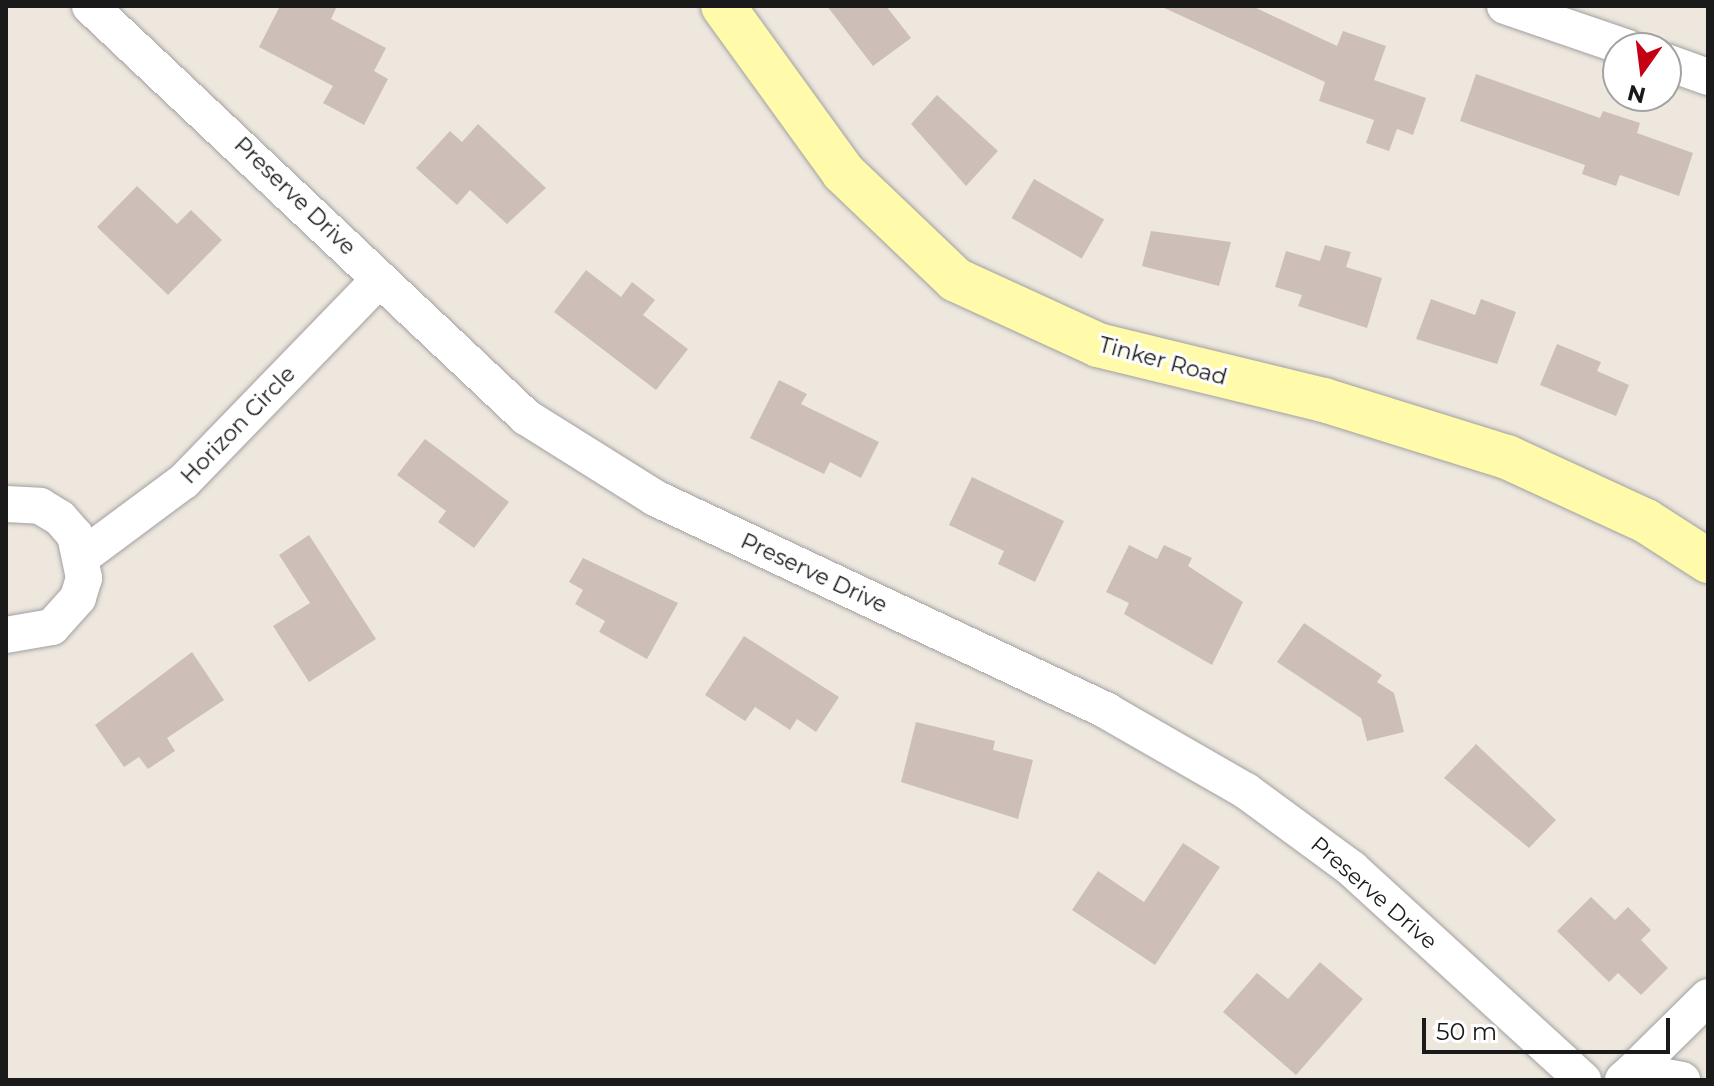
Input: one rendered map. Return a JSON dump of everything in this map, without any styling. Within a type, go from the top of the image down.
[{"type":"street","name":"Preserve Drive","points":[[90,6],[380,279],[468,367],[589,460],[1107,711],[1246,791],[1352,869],[1583,1080]]},
{"type":"street","name":"Tinker Road","points":[[723,6],[843,172],[956,280],[1098,345],[1338,404],[1507,457],[1646,521],[1708,561]]},
{"type":"street","points":[[1505,6],[1548,12],[1602,36]]},
{"type":"street","points":[[1682,68],[1708,77]]},
{"type":"street","name":"Horizon Circle","points":[[83,556],[184,481],[380,279]]},
{"type":"street","points":[[6,504],[40,506],[60,518],[83,556],[84,578],[66,615],[29,636],[6,635]]},
{"type":"street","points":[[1628,1076],[1708,997]]},
{"type":"street","points":[[1628,1076],[1682,1080]]},
{"type":"building","points":[[280,6],[337,6],[331,19],[386,48],[374,71],[388,79],[364,125],[323,103],[333,86],[259,47]]},
{"type":"building","points":[[827,6],[886,6],[911,38],[873,66]]},
{"type":"building","points":[[1160,6],[1252,6],[1337,46],[1343,31],[1386,46],[1374,80],[1426,98],[1413,135],[1397,129],[1389,151],[1366,143],[1374,120],[1319,101],[1325,82]]},
{"type":"building","points":[[1476,74],[1600,118],[1603,112],[1606,112],[1640,123],[1637,133],[1693,153],[1679,196],[1620,175],[1616,186],[1582,174],[1585,165],[1460,121]]},
{"type":"building","points":[[937,95],[998,151],[966,186],[911,124]]},
{"type":"building","points":[[478,124],[546,188],[507,224],[470,190],[457,205],[416,168],[450,131],[462,142]]},
{"type":"building","points":[[1034,179],[1104,220],[1082,258],[1012,218]]},
{"type":"building","points":[[137,186],[177,224],[191,210],[222,240],[168,295],[97,227]]},
{"type":"building","points":[[1151,231],[1231,242],[1219,286],[1142,266]]},
{"type":"building","points":[[1325,245],[1351,252],[1346,267],[1382,278],[1367,328],[1298,306],[1302,295],[1275,287],[1286,251],[1320,261]]},
{"type":"building","points":[[586,270],[621,297],[632,282],[655,300],[643,315],[688,349],[656,390],[554,312]]},
{"type":"building","points":[[1431,299],[1475,315],[1481,299],[1516,312],[1497,364],[1416,339]]},
{"type":"building","points":[[1557,344],[1601,362],[1597,371],[1629,385],[1616,416],[1540,385]]},
{"type":"building","points":[[779,380],[807,394],[801,404],[879,442],[861,478],[830,462],[824,474],[750,438]]},
{"type":"building","points":[[425,439],[509,502],[474,548],[438,522],[446,511],[397,475]]},
{"type":"building","points":[[972,477],[1064,521],[1035,582],[998,564],[1004,551],[949,525]]},
{"type":"building","points":[[309,535],[376,639],[309,682],[273,626],[310,603],[279,555]]},
{"type":"building","points":[[1129,545],[1157,559],[1164,545],[1192,558],[1188,566],[1243,602],[1212,665],[1124,614],[1129,603],[1106,592]]},
{"type":"building","points":[[583,558],[678,603],[647,659],[599,632],[605,621],[575,604],[583,590],[569,582]]},
{"type":"building","points":[[1304,623],[1382,675],[1377,682],[1394,693],[1404,732],[1367,741],[1361,718],[1277,662]]},
{"type":"building","points":[[744,636],[839,697],[816,732],[797,719],[790,730],[755,707],[745,721],[705,695]]},
{"type":"building","points":[[192,652],[224,700],[167,738],[175,751],[148,769],[139,757],[124,767],[95,725]]},
{"type":"building","points":[[916,722],[995,741],[993,750],[1033,760],[1018,819],[901,782]]},
{"type":"building","points":[[1476,744],[1556,820],[1529,848],[1444,778]]},
{"type":"building","points":[[1183,843],[1220,867],[1155,965],[1072,910],[1098,871],[1144,902]]},
{"type":"building","points":[[1591,897],[1615,920],[1628,907],[1651,930],[1641,940],[1668,968],[1641,995],[1618,973],[1609,982],[1557,931]]},
{"type":"building","points":[[1320,962],[1363,999],[1296,1075],[1223,1012],[1257,973],[1288,999]]}]
